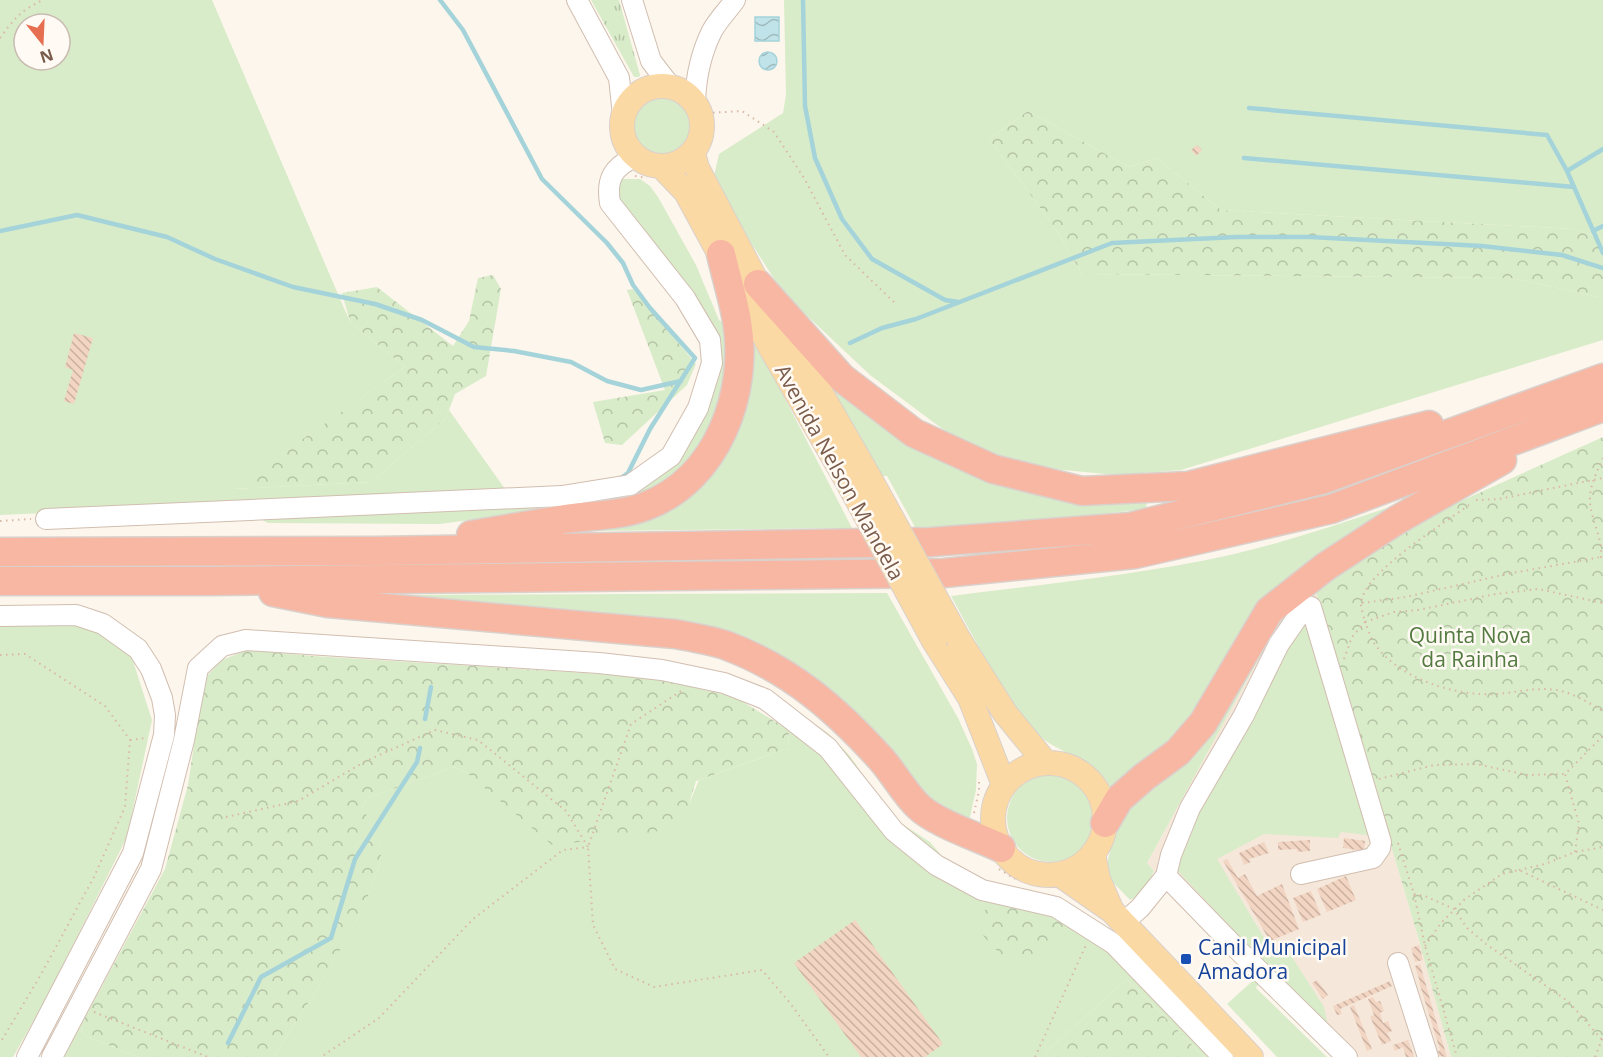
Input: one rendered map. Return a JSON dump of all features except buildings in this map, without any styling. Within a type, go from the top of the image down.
[{"type":"highway","points":[[377,551],[567,519],[617,513],[646,506],[684,484],[699,470],[712,450],[729,415],[736,393],[739,369],[737,322],[721,254]]},
{"type":"highway","points":[[758,284],[842,378],[914,433],[993,469],[1082,491],[1188,486],[1352,443],[1569,406],[1603,407]]},
{"type":"highway","points":[[1105,823],[1119,800],[1144,777],[1178,752],[1203,723],[1269,611],[1325,567],[1569,406],[1603,378]]},
{"type":"highway","points":[[0,552],[377,551],[931,542],[1130,527],[1321,480],[1569,406]]},
{"type":"highway","points":[[0,581],[213,581],[944,573],[1135,554],[1331,509],[1569,406]]},
{"type":"highway","points":[[213,581],[328,603],[675,633],[722,644],[763,660],[803,685],[831,708],[883,761],[919,808],[950,826],[1001,848]]},
{"type":"main road","points":[[657,86],[671,87],[684,92],[698,108],[702,135],[693,153],[684,161],[662,167],[652,166],[635,157],[626,144],[622,130],[623,115],[628,103],[642,91],[657,86]]},
{"type":"main road","name":"Avenida Nelson Mandela","points":[[693,153],[698,168],[857,478],[934,641],[970,698],[1004,784]]},
{"type":"main road","name":"Avenida Nelson Mandela","points":[[662,167],[686,192],[768,343],[857,478],[1005,713],[1045,762]]},
{"type":"main road","points":[[1045,762],[1061,764],[1076,769],[1089,779],[1099,792],[1104,807],[1105,823],[1101,839],[1093,854],[1078,867],[1059,874],[1032,873],[1009,859],[1001,848],[993,827],[994,805],[1004,784],[1015,774],[1029,766],[1045,762]]},
{"type":"main road","points":[[1093,854],[1098,879],[1117,917]]},
{"type":"main road","points":[[1059,874],[1117,917],[1251,1057]]},
{"type":"street","points":[[577,0],[619,78],[623,115]]},
{"type":"street","points":[[632,0],[651,62],[671,87]]},
{"type":"street","points":[[698,108],[696,80],[706,46],[713,29],[735,0]]},
{"type":"street","points":[[46,519],[562,496],[630,484],[671,456],[698,408],[712,363],[710,340],[685,298],[610,203],[608,190],[612,175],[619,164],[635,157]]},
{"type":"street","points":[[1117,917],[1140,908],[1166,876],[1171,855],[1190,808],[1244,715],[1279,644],[1297,618],[1311,607],[1381,842],[1373,858],[1301,873]]},
{"type":"street","points":[[0,616],[75,615],[103,624],[138,649],[145,659],[162,698],[165,715],[164,735],[133,853],[27,1057]]},
{"type":"street","points":[[52,1057],[151,869],[184,740],[198,668],[222,646],[246,639],[599,663],[662,670],[724,683],[765,699],[828,748],[894,831],[936,865],[982,890],[1056,907],[1114,944],[1222,1057]]},
{"type":"street","points":[[1166,876],[1347,1057]]},
{"type":"street","points":[[1398,963],[1428,1057]]},
{"type":"path","points":[[0,38],[15,17],[43,0]]},
{"type":"path","points":[[698,108],[742,111],[774,132],[804,178],[845,255],[896,304]]},
{"type":"path","points":[[1361,603],[1406,597],[1602,556],[1590,499],[1593,480],[1603,458]]},
{"type":"path","points":[[1603,478],[1499,499],[1475,500],[1416,542],[1387,566],[1369,584],[1361,603],[1365,622],[1374,644],[1393,663],[1419,678],[1446,689],[1472,694],[1498,694],[1531,688],[1560,691],[1603,711]]},
{"type":"path","points":[[0,521],[46,519]]},
{"type":"path","points":[[1365,622],[1394,612],[1418,610],[1496,594],[1538,589],[1603,603]]},
{"type":"path","points":[[0,655],[26,654],[105,706],[130,740],[125,807],[94,877],[39,978],[0,1043]]},
{"type":"path","points":[[700,678],[631,724],[588,848],[593,925],[615,969],[654,987],[762,970],[790,1003],[829,1057]]},
{"type":"path","points":[[226,817],[298,801],[364,762],[435,730],[478,740],[566,811],[588,848]]},
{"type":"path","points":[[1379,779],[1434,765],[1476,764],[1528,775],[1565,774],[1603,736]]},
{"type":"path","points":[[1565,774],[1579,824],[1575,852]]},
{"type":"path","points":[[1425,946],[1454,909],[1502,874],[1545,864],[1575,852],[1603,847]]},
{"type":"path","points":[[321,1057],[379,1018],[473,920],[563,850],[588,848]]},
{"type":"path","points":[[1519,870],[1603,910]]},
{"type":"path","points":[[1414,894],[1425,896],[1454,909],[1467,928],[1486,944],[1569,1002],[1603,1039],[1594,1057]]},
{"type":"path","points":[[1035,1057],[1093,930]]},
{"type":"path","points":[[91,1011],[208,1057]]},
{"type":"shaded area","points":[[1315,589],[1451,1057],[1342,1057],[1170,890],[1147,863],[1287,607]]},
{"type":"green space","points":[[0,0],[212,0],[350,322],[405,367],[233,489],[371,482],[446,418],[449,410],[505,489],[230,505],[0,515]]},
{"type":"green space","points":[[591,0],[619,0],[639,77],[634,77]]},
{"type":"green space","points":[[784,0],[1603,0],[1603,239],[1573,229],[1221,210],[1157,158],[1129,167],[1028,111],[989,139],[1053,225],[1082,274],[1511,278],[1603,298],[1603,340],[1181,470],[1116,475],[1032,467],[991,454],[971,443],[956,439],[870,375],[784,294],[751,243],[714,176],[719,154],[783,113],[786,95]]},
{"type":"green space","points":[[656,95],[668,95],[679,100],[687,108],[692,125],[690,137],[679,150],[668,155],[656,155],[645,150],[637,142],[632,131],[632,119],[637,108],[645,100]]},
{"type":"green space","points":[[1028,111],[1129,167],[1157,158],[1221,210],[1573,229],[1603,239],[1603,298],[1511,278],[1082,274],[1053,225],[989,139]]},
{"type":"green space","points":[[623,179],[640,179],[650,186],[658,197],[696,265],[719,320],[727,324],[730,337],[720,412],[689,465],[662,484],[641,494],[616,500],[440,524],[268,523],[250,513],[618,490],[664,469],[715,345],[624,210],[616,194],[616,184]]},
{"type":"green space","points":[[493,275],[501,289],[486,376],[455,394],[446,418],[371,482],[232,489],[405,367],[350,322],[342,293],[377,287],[453,346],[469,321],[478,278]]},
{"type":"green space","points":[[633,289],[696,364],[687,385],[622,445],[605,443],[593,402],[665,390],[627,290]]},
{"type":"green space","points":[[751,333],[852,528],[591,531],[599,523],[697,481]]},
{"type":"green space","points":[[811,363],[852,394],[1052,494],[1147,502],[1146,509],[1069,518],[916,529],[887,476],[882,476]]},
{"type":"green space","name":"Quinta Nova da Rainha","points":[[1603,437],[1603,1057],[1451,1057],[1315,589],[1421,519]]},
{"type":"green space","points":[[1435,492],[1327,558],[1186,731],[1113,793],[1100,773],[1091,766],[1036,734],[984,657],[951,596],[1126,574],[1230,555],[1308,534]]},
{"type":"green space","points":[[887,593],[958,718],[972,749],[977,764],[976,790],[969,821],[938,810],[788,666],[393,595]]},
{"type":"green space","points":[[1287,607],[1147,863],[1154,871],[1147,885],[1139,895],[1130,900],[1107,876],[1108,859],[1122,811]]},
{"type":"green space","points":[[1310,615],[1375,836],[1341,832],[1338,838],[1264,834],[1217,859],[1272,951],[1285,946],[1324,1007],[1328,1026],[1300,1001],[1177,870],[1196,812],[1303,620]]},
{"type":"green space","points":[[0,621],[72,622],[105,632],[132,658],[152,720],[127,837],[46,999],[13,1057],[0,1057]]},
{"type":"green space","points":[[247,650],[648,677],[735,697],[789,730],[788,748],[696,781],[688,807],[653,834],[552,845],[467,773],[454,767],[368,798],[362,806],[380,844],[379,867],[369,893],[338,953],[274,1057],[138,1057],[86,1036],[80,1027],[165,869],[188,785],[204,679],[222,660]]},
{"type":"green space","points":[[777,698],[828,733],[850,756],[893,818],[930,842],[948,863],[978,881],[1032,890],[1114,934],[1237,1057],[1204,1057],[1127,979],[1048,1050],[1044,1057],[274,1057],[338,953],[355,922],[379,867],[381,848],[362,806],[368,798],[454,767],[467,773],[689,804],[699,780],[788,748],[789,730]]},
{"type":"green space","points":[[1051,774],[1068,778],[1082,787],[1091,801],[1095,818],[1091,835],[1082,849],[1068,858],[1051,862],[1034,858],[1020,849],[1011,835],[1007,818],[1011,801],[1020,787],[1034,778]]},
{"type":"green space","points":[[1010,901],[1070,920],[1070,936],[1016,963],[1010,960],[983,936],[976,921],[976,915]]},
{"type":"green space","points":[[1258,976],[1261,979],[1256,988],[1327,1057],[1277,1057],[1227,1004]]},
{"type":"green space","points":[[1127,979],[1204,1057],[1044,1057],[1048,1050]]},
{"type":"green space","points":[[80,1027],[86,1036],[138,1057],[64,1057]]},
{"type":"water","points":[[755,17],[779,17],[779,41],[755,41]]},
{"type":"water","points":[[768,52],[774,55],[777,61],[774,67],[768,70],[762,67],[759,61],[762,55]]},
{"type":"waterway","points":[[440,0],[463,30],[542,179],[607,243],[623,263],[633,285],[650,308],[695,358],[650,429],[628,473],[621,478]]},
{"type":"waterway","points":[[803,0],[805,106],[815,158],[842,219],[872,259],[945,300],[958,302]]},
{"type":"waterway","points":[[1249,108],[1547,135],[1567,171]]},
{"type":"waterway","points":[[1603,149],[1567,171],[1603,253]]},
{"type":"waterway","points":[[1244,158],[1574,187]]},
{"type":"waterway","points":[[0,231],[77,215],[167,237],[215,259],[293,287],[375,304],[422,320],[474,347],[514,351],[571,362],[607,381],[641,390],[681,381]]},
{"type":"waterway","points":[[1593,231],[1603,226]]},
{"type":"waterway","points":[[850,343],[882,328],[916,319],[1112,243],[1236,237],[1310,237],[1482,246],[1562,255],[1603,268]]},
{"type":"waterway","points":[[425,719],[431,687]]},
{"type":"waterway","points":[[228,1043],[261,977],[331,938],[355,859],[417,762],[420,748]]},
{"type":"place","name":"Canil Municipal Amadora","points":[[1186,959]]}]
